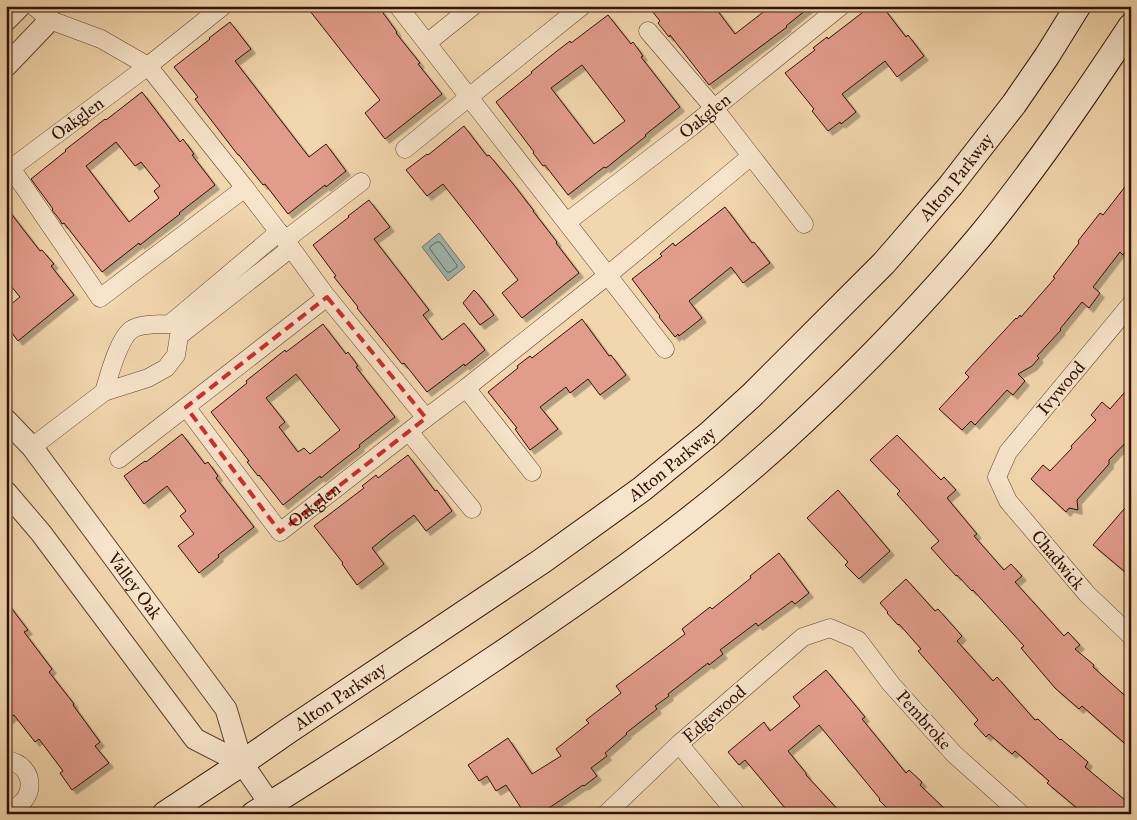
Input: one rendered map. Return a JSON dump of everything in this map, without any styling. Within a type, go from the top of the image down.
[{"type":"main road","name":"Alton Parkway","points":[[165,814],[542,561],[642,489],[708,435],[752,395],[884,263],[904,240],[968,164],[1014,104],[1078,6]]},
{"type":"main road","points":[[267,811],[588,595],[662,541],[736,481],[802,423],[904,321],[981,235],[1066,121],[1131,26]]},
{"type":"street","points":[[6,20],[20,6]]},
{"type":"street","points":[[34,6],[50,20],[101,39],[148,66],[245,188],[327,297],[426,418]]},
{"type":"street","name":"Oakglen","points":[[9,170],[148,66],[223,6]]},
{"type":"street","points":[[398,6],[666,349]]},
{"type":"street","points":[[427,43],[473,6]]},
{"type":"street","points":[[405,150],[582,6]]},
{"type":"street","name":"Oakglen","points":[[567,222],[841,6]]},
{"type":"street","points":[[6,66],[50,20]]},
{"type":"street","points":[[648,32],[714,108],[750,157],[804,224]]},
{"type":"street","name":"Oakglen","points":[[186,407],[280,532],[608,275],[750,157]]},
{"type":"street","points":[[9,170],[100,298],[245,188]]},
{"type":"street","points":[[174,330],[285,240],[361,182]]},
{"type":"street","points":[[119,459],[327,297]]},
{"type":"street","name":"Ivywood","points":[[996,477],[1008,452],[1131,304]]},
{"type":"street","points":[[104,392],[122,341],[132,329],[152,324],[174,330]]},
{"type":"street","points":[[32,447],[104,392],[148,378],[166,368],[176,355],[174,330]]},
{"type":"street","points":[[466,388],[532,472]]},
{"type":"street","name":"Valley Oak","points":[[6,420],[32,447],[226,709],[242,763],[267,811]]},
{"type":"street","points":[[409,432],[472,509]]},
{"type":"street","name":"Chadwick","points":[[996,477],[1008,501],[1087,594],[1128,628]]},
{"type":"street","name":"Valley Oak","points":[[6,492],[41,532],[195,739],[242,763]]},
{"type":"street","name":"Edgewood","points":[[606,814],[679,744],[804,638],[830,628]]},
{"type":"street","name":"Pembroke","points":[[830,628],[858,640],[891,684],[954,754],[1021,814]]},
{"type":"street","points":[[679,744],[737,814]]},
{"type":"street","points":[[6,760],[16,762],[22,767],[30,781],[30,789],[22,804],[6,811]]},
{"type":"highlighted area","points":[[327,297],[426,418],[280,532],[186,407]]},
{"type":"water","points":[[439,233],[465,267],[448,281],[422,247]]},
{"type":"building","points":[[306,6],[378,6],[396,33],[420,63],[418,64],[442,94],[385,139],[365,113],[380,100]]},
{"type":"building","points":[[648,6],[714,6],[735,34],[771,6],[811,6],[787,27],[709,85],[670,35],[669,37],[658,23],[660,21]]},
{"type":"building","points":[[871,6],[882,6],[906,37],[908,35],[924,56],[897,77],[885,61],[842,94],[856,112],[841,124],[840,122],[828,131],[812,111],[814,109],[785,73],[815,50],[813,48],[827,37],[828,39]]},
{"type":"building","points":[[608,15],[631,44],[633,42],[643,56],[641,57],[680,107],[606,168],[604,167],[568,195],[545,165],[543,166],[496,102],[557,51],[570,41],[571,43]],"holes":[[[582,65],[625,121],[594,144],[551,88]]]},
{"type":"building","points":[[230,22],[251,49],[235,61],[309,157],[326,144],[346,171],[288,214],[265,184],[263,185],[238,155],[195,99],[198,97],[174,67]]},
{"type":"building","points":[[142,92],[180,142],[183,139],[194,154],[192,155],[215,185],[140,245],[139,243],[102,272],[64,223],[62,224],[31,179],[65,150]],"holes":[[[116,142],[135,166],[141,162],[160,186],[154,191],[159,198],[129,222],[86,166]]]},
{"type":"building","points":[[464,126],[487,156],[489,155],[514,185],[579,273],[522,318],[502,293],[518,280],[477,227],[443,184],[427,196],[406,170]]},
{"type":"building","points":[[1131,179],[1131,245],[1123,255],[1120,252],[1093,287],[1100,293],[1089,308],[1082,302],[1061,330],[1037,356],[1039,358],[1032,366],[1018,374],[1025,381],[1013,395],[1007,390],[975,425],[971,421],[962,430],[939,409],[969,377],[965,373],[1016,318],[1020,315],[1021,317],[1055,278],[1053,277],[1079,243],[1078,241],[1100,213],[1103,215]]},
{"type":"building","points":[[369,200],[390,227],[374,239],[429,310],[423,315],[442,340],[464,323],[485,350],[427,392],[357,308],[313,245]]},
{"type":"building","points":[[6,207],[40,251],[42,250],[54,264],[51,266],[74,295],[18,341],[6,325],[6,308],[20,297],[6,280]]},
{"type":"building","points":[[725,207],[752,243],[754,242],[770,263],[743,283],[731,267],[689,301],[702,318],[675,337],[632,279],[662,256],[660,254],[673,243],[675,246]]},
{"type":"building","points":[[474,290],[494,315],[480,325],[463,303]]},
{"type":"building","points":[[582,319],[609,356],[611,355],[626,375],[600,395],[588,379],[570,393],[566,387],[540,407],[558,429],[530,450],[515,429],[517,428],[488,392],[518,368],[517,366],[530,356],[532,358]]},
{"type":"building","points":[[323,324],[346,354],[348,352],[358,366],[356,367],[395,417],[321,478],[320,476],[283,505],[247,462],[249,461],[211,412],[247,383],[246,381],[285,350],[286,352]],"holes":[[[296,374],[340,430],[310,454],[304,448],[298,452],[279,427],[285,422],[266,398]]]},
{"type":"building","points":[[1131,385],[1131,437],[1109,460],[1109,464],[1077,500],[1078,510],[1069,508],[1066,512],[1031,479],[1043,465],[1050,471],[1072,448],[1071,446],[1096,420],[1091,415],[1102,402],[1110,409]]},
{"type":"building","points":[[182,434],[205,464],[208,462],[218,476],[216,478],[254,527],[218,555],[219,557],[199,573],[178,546],[194,534],[180,516],[186,511],[167,486],[144,504],[124,476],[146,462]]},
{"type":"building","points":[[897,435],[941,480],[944,477],[956,490],[947,498],[977,534],[974,536],[1004,570],[1011,564],[1022,576],[1015,582],[1064,636],[1068,632],[1080,645],[1075,649],[1131,701],[1131,749],[1082,706],[1079,709],[1055,688],[1021,648],[1024,646],[973,590],[956,576],[931,548],[939,541],[897,494],[900,491],[870,460]]},
{"type":"building","points":[[408,455],[452,511],[426,531],[414,515],[389,534],[372,548],[384,564],[357,585],[343,563],[314,526],[364,488],[362,486],[376,475],[378,478]]},
{"type":"building","points":[[838,490],[890,551],[859,579],[845,565],[848,562],[807,518]]},
{"type":"building","points":[[1131,501],[1131,577],[1093,545]]},
{"type":"building","points":[[779,553],[809,593],[795,604],[792,601],[758,626],[756,623],[720,650],[723,654],[709,665],[708,663],[668,694],[669,696],[655,706],[657,709],[626,733],[605,753],[607,756],[591,768],[597,776],[584,786],[540,814],[525,814],[506,785],[496,791],[487,776],[479,781],[468,765],[508,738],[532,774],[561,756],[556,749],[589,723],[586,720],[621,693],[616,686],[685,634],[682,629],[710,607],[712,609]]},
{"type":"building","points":[[906,579],[935,611],[938,609],[962,636],[957,641],[993,681],[997,677],[1035,720],[1038,719],[1060,740],[1088,762],[1085,767],[1131,805],[1131,814],[1084,814],[1047,783],[1049,781],[1015,751],[1012,754],[989,734],[986,737],[974,724],[978,720],[918,651],[921,649],[880,603]]},
{"type":"building","points":[[6,601],[28,630],[24,632],[52,669],[49,672],[100,742],[95,746],[109,763],[72,790],[60,773],[63,771],[39,739],[35,742],[14,715],[6,721]]},
{"type":"building","points":[[826,670],[865,717],[862,719],[906,773],[909,770],[922,782],[920,785],[950,814],[893,814],[879,800],[819,725],[788,751],[806,775],[842,814],[790,814],[745,760],[739,765],[728,752],[764,722],[770,731],[800,706],[793,697]]}]
